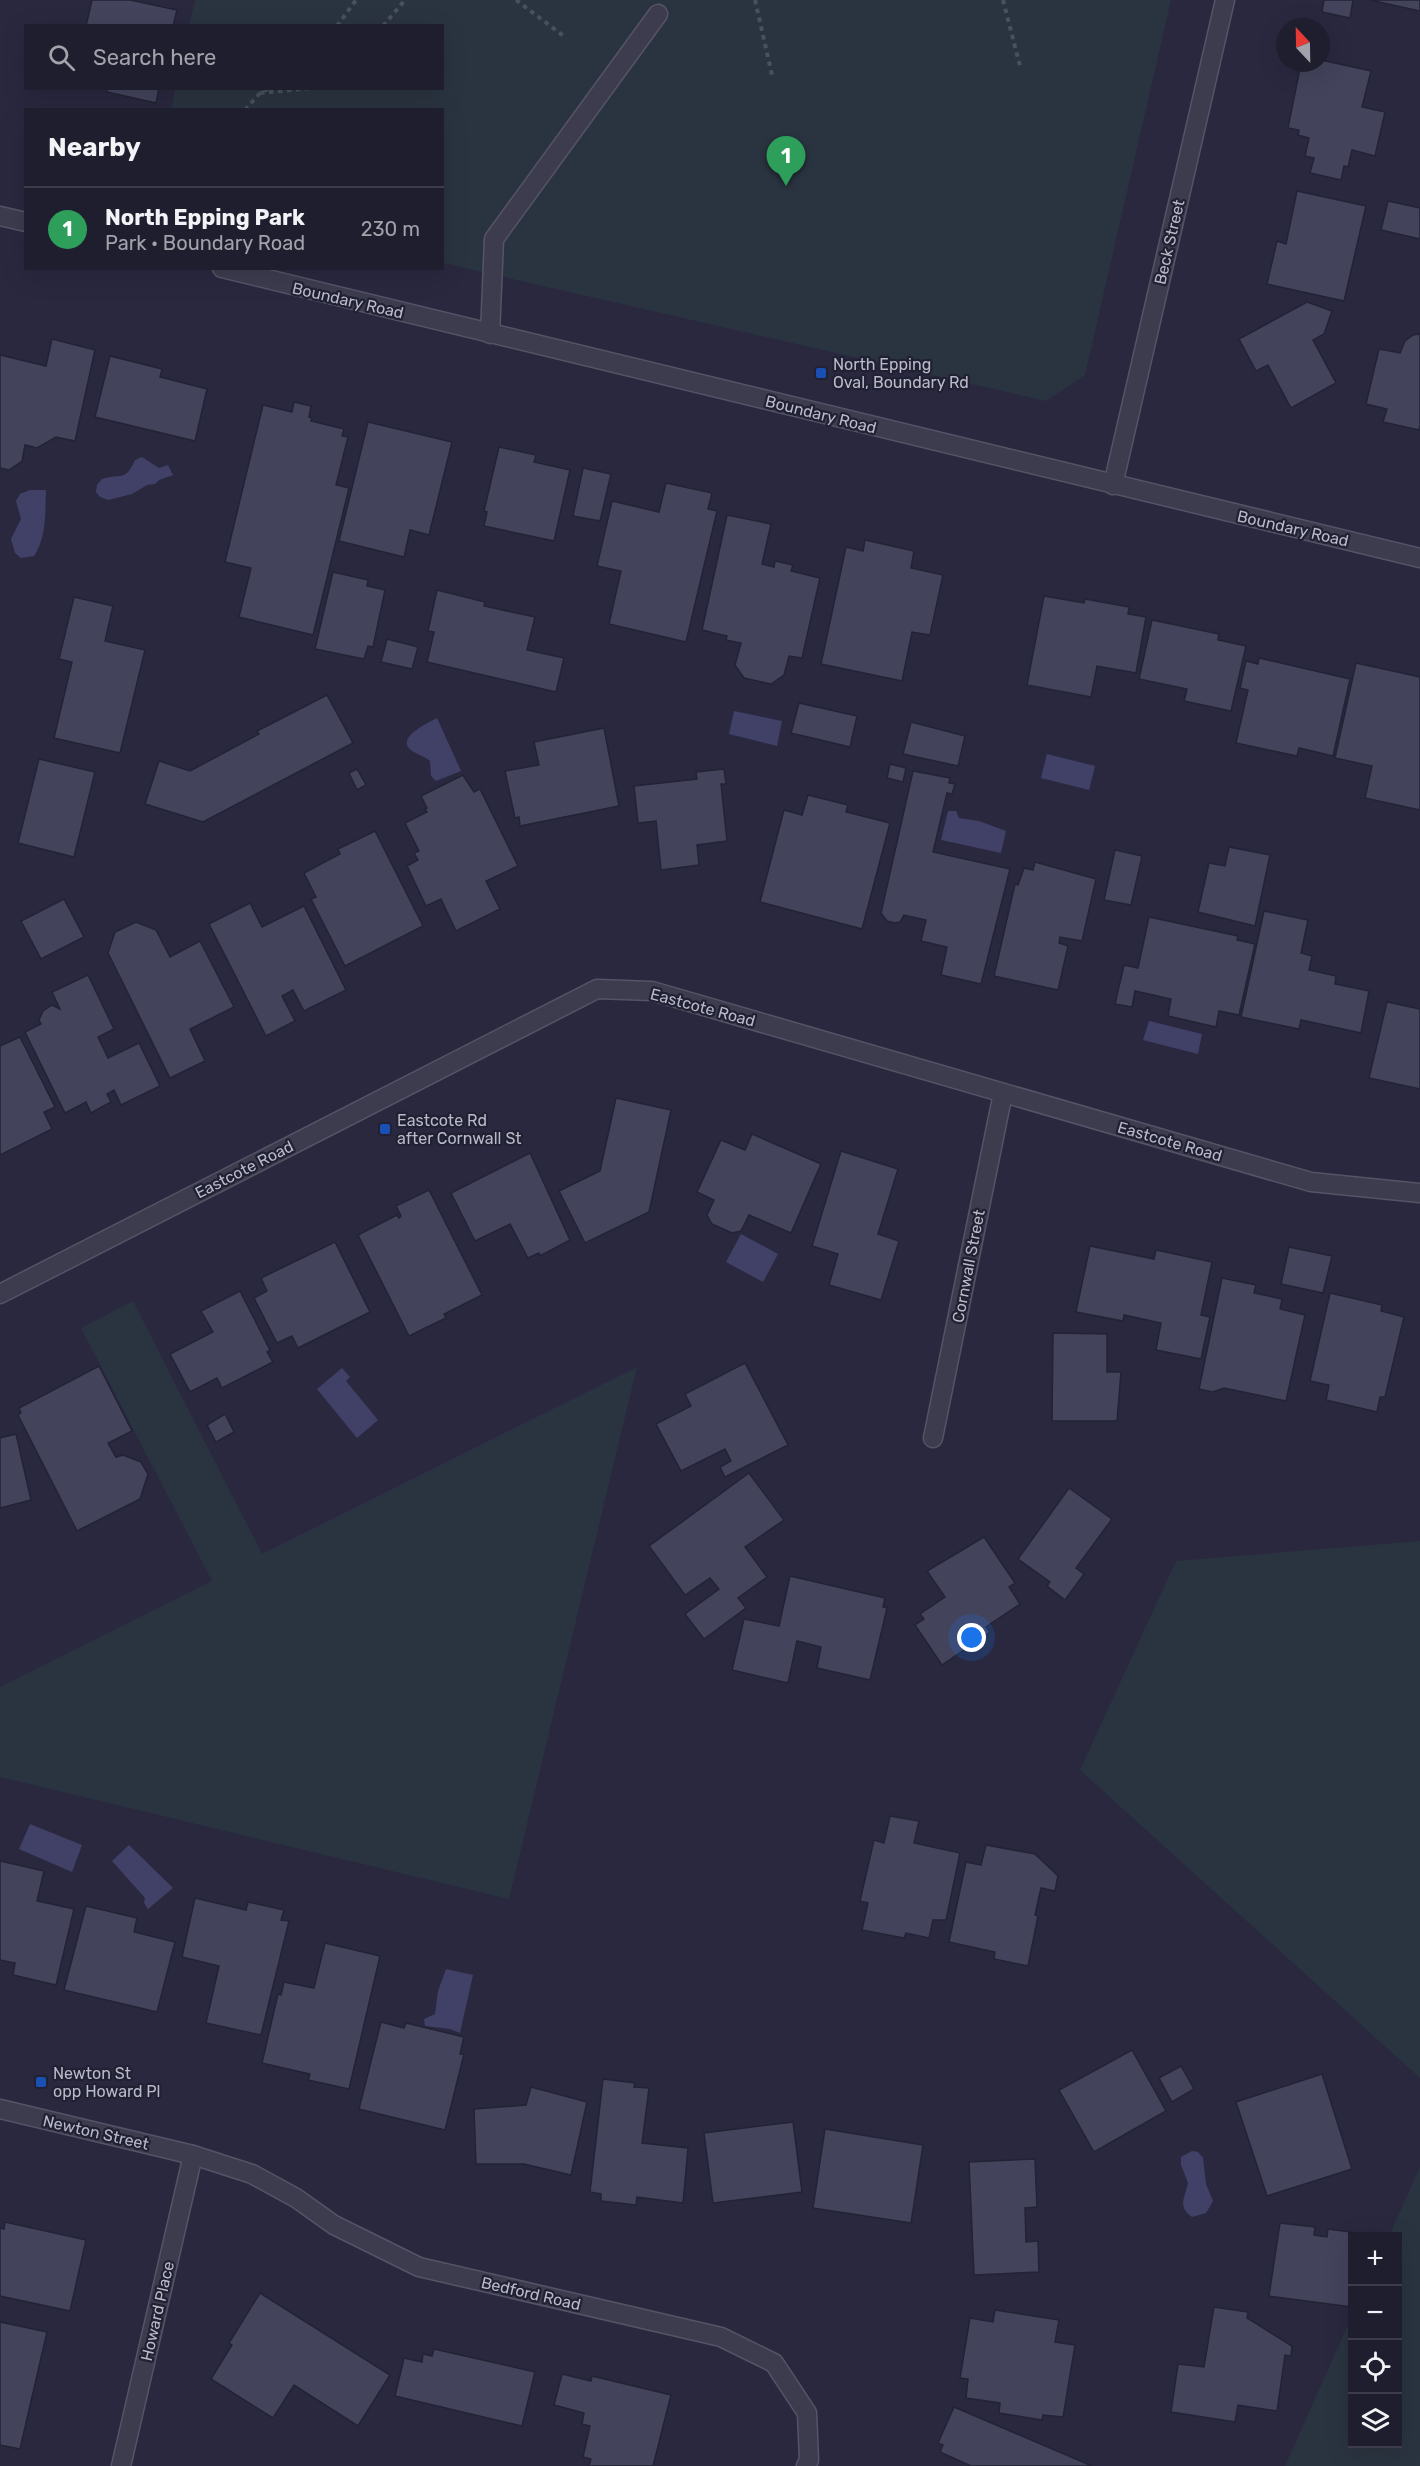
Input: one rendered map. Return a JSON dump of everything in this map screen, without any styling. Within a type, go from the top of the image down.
[{"type":"street","name":"Beck Street","points":[[1113,485],[1226,0]]},
{"type":"street","points":[[490,334],[494,239],[658,14]]},
{"type":"street","points":[[0,216],[24,222]]},
{"type":"street","name":"Boundary Road","points":[[230,270],[1420,558]]},
{"type":"street","name":"Eastcote Road","points":[[0,1294],[597,989],[652,991],[1311,1182],[1420,1192]]},
{"type":"street","name":"Cornwall Street","points":[[933,1438],[1003,1093]]},
{"type":"street","name":"Newton Street","points":[[0,2109],[193,2155]]},
{"type":"street","name":"Howard Place","points":[[121,2466],[193,2155]]},
{"type":"street","name":"Bedford Road","points":[[193,2155],[252,2174],[296,2198],[334,2224],[419,2267],[721,2337],[774,2363],[807,2413],[809,2460],[806,2466]]},
{"type":"path","points":[[338,24],[356,0]]},
{"type":"path","points":[[385,24],[405,0]]},
{"type":"path","points":[[516,0],[565,37]]},
{"type":"path","points":[[754,0],[772,75]]},
{"type":"path","points":[[1003,0],[1020,66]]},
{"type":"path","points":[[247,108],[265,90]]},
{"type":"path","points":[[260,93],[292,90]]},
{"type":"shaded area","points":[[195,0],[1171,0],[1085,375],[1046,401],[444,263],[444,108],[171,108],[175,90],[444,90],[444,24],[189,24]]},
{"type":"shaded area","points":[[142,457],[159,468],[168,465],[173,475],[155,484],[147,485],[132,494],[108,500],[100,497],[96,492],[97,485],[102,479],[125,474],[135,460]]},
{"type":"shaded area","points":[[30,490],[46,490],[44,524],[41,541],[34,556],[21,558],[15,553],[11,539],[21,519],[16,501],[20,494]]},
{"type":"shaded area","points":[[734,711],[782,721],[777,746],[729,734]]},
{"type":"shaded area","points":[[437,718],[461,771],[436,781],[431,776],[430,761],[412,751],[407,741],[420,727]]},
{"type":"shaded area","points":[[1047,754],[1095,766],[1089,790],[1041,778]]},
{"type":"shaded area","points":[[948,811],[956,811],[959,818],[979,821],[1006,831],[1001,853],[941,840]]},
{"type":"shaded area","points":[[1149,1021],[1202,1034],[1198,1054],[1143,1040]]},
{"type":"shaded area","points":[[741,1234],[778,1254],[763,1282],[726,1262]]},
{"type":"shaded area","points":[[133,1301],[262,1554],[637,1367],[509,1899],[0,1777],[0,1687],[212,1581],[81,1328]]},
{"type":"shaded area","points":[[342,1368],[350,1377],[346,1381],[378,1420],[357,1438],[317,1389]]},
{"type":"shaded area","points":[[1420,1541],[1420,2078],[1080,1770],[1176,1561]]},
{"type":"shaded area","points":[[30,1824],[82,1845],[72,1872],[19,1849]]},
{"type":"shaded area","points":[[129,1845],[173,1888],[148,1909],[144,1903],[145,1898],[112,1861]]},
{"type":"shaded area","points":[[446,1969],[473,1975],[460,2033],[450,2029],[425,2026],[424,2019],[435,2014],[438,1991]]},
{"type":"shaded area","points":[[1192,2151],[1198,2152],[1203,2158],[1206,2184],[1213,2201],[1206,2213],[1192,2217],[1183,2205],[1188,2183],[1181,2165],[1181,2157]]},
{"type":"shaded area","points":[[1420,2167],[1420,2466],[1285,2466],[1348,2325],[1348,2448],[1402,2448],[1402,2232],[1391,2232]]},
{"type":"building","points":[[92,0],[130,0],[177,10],[174,24],[86,24]]},
{"type":"building","points":[[1324,0],[1353,0],[1350,18],[1322,12]]},
{"type":"building","points":[[1370,0],[1420,0],[1420,11]]},
{"type":"building","points":[[1330,62],[1371,71],[1362,107],[1385,112],[1375,156],[1352,150],[1348,167],[1344,166],[1341,180],[1310,173],[1314,158],[1305,156],[1309,138],[1298,135],[1299,130],[1288,128],[1299,72],[1330,72]]},
{"type":"building","points":[[107,90],[159,90],[156,103],[107,92]]},
{"type":"building","points":[[1297,191],[1366,206],[1344,301],[1267,284],[1277,241],[1286,244]]},
{"type":"building","points":[[1388,201],[1420,208],[1420,239],[1381,230]]},
{"type":"building","points":[[1307,302],[1332,311],[1324,334],[1313,340],[1336,383],[1291,408],[1268,365],[1256,371],[1239,339]]},
{"type":"building","points":[[1420,334],[1419,430],[1383,422],[1387,409],[1366,404],[1379,349],[1400,353],[1405,341],[1413,335]]},
{"type":"building","points":[[52,339],[95,350],[75,441],[56,437],[37,448],[25,445],[22,461],[9,470],[0,468],[0,355],[46,366]]},
{"type":"building","points":[[110,356],[162,369],[160,377],[207,389],[195,441],[95,417]]},
{"type":"building","points":[[294,402],[311,406],[309,417],[312,418],[311,421],[344,429],[342,436],[348,437],[336,485],[349,488],[313,635],[239,617],[251,568],[225,562],[263,405],[292,412]]},
{"type":"building","points":[[368,422],[452,442],[429,535],[410,530],[404,557],[339,541]]},
{"type":"building","points":[[499,447],[536,455],[534,462],[570,470],[554,541],[484,526],[487,512],[484,511]]},
{"type":"building","points":[[583,468],[611,474],[600,521],[573,516]]},
{"type":"building","points":[[666,483],[712,493],[708,509],[717,511],[686,642],[609,624],[621,571],[597,566],[612,501],[659,512]]},
{"type":"building","points":[[727,515],[771,524],[762,564],[774,567],[775,561],[793,565],[791,571],[820,578],[802,658],[789,656],[784,675],[771,684],[744,678],[735,665],[741,643],[726,640],[727,636],[702,630]]},
{"type":"building","points":[[865,540],[914,551],[911,568],[943,575],[930,635],[912,632],[902,681],[821,664],[846,547],[863,551]]},
{"type":"building","points":[[333,572],[368,580],[367,586],[385,590],[373,647],[368,646],[364,659],[315,649]]},
{"type":"building","points":[[437,590],[485,602],[484,606],[535,617],[527,650],[564,658],[556,692],[427,662],[434,632],[428,631]]},
{"type":"building","points":[[1044,596],[1084,603],[1085,599],[1129,607],[1128,614],[1146,617],[1136,673],[1097,666],[1091,697],[1027,685]]},
{"type":"building","points":[[74,597],[113,606],[105,641],[145,650],[120,753],[54,738],[72,662],[59,659]]},
{"type":"building","points":[[1152,620],[1219,634],[1218,640],[1246,646],[1231,711],[1184,701],[1187,689],[1139,679]]},
{"type":"building","points":[[387,639],[418,647],[412,669],[381,662]]},
{"type":"building","points":[[1259,658],[1350,679],[1333,756],[1299,748],[1297,756],[1236,743],[1248,690],[1240,688],[1246,661],[1258,664]]},
{"type":"building","points":[[1356,663],[1420,677],[1420,810],[1365,798],[1372,766],[1335,758]]},
{"type":"building","points":[[327,695],[353,743],[203,822],[145,804],[159,761],[190,771],[259,734],[257,731]]},
{"type":"building","points":[[799,703],[857,716],[850,747],[791,733]]},
{"type":"building","points":[[911,722],[965,736],[958,766],[903,754]]},
{"type":"building","points":[[604,728],[619,806],[520,826],[519,817],[515,818],[505,771],[539,765],[534,742]]},
{"type":"building","points":[[39,759],[95,772],[74,857],[18,843]]},
{"type":"building","points":[[890,764],[906,768],[903,782],[887,778]]},
{"type":"building","points":[[357,769],[366,785],[357,790],[349,773]]},
{"type":"building","points":[[724,769],[726,784],[721,784],[727,841],[697,845],[699,865],[661,870],[656,821],[638,823],[634,786],[697,779],[696,772]]},
{"type":"building","points":[[913,771],[950,778],[949,783],[955,784],[952,794],[947,793],[933,852],[1010,869],[981,984],[941,975],[947,947],[921,941],[926,920],[904,915],[900,922],[895,923],[887,921],[881,913]]},
{"type":"building","points":[[463,775],[474,792],[480,789],[518,866],[486,881],[500,909],[456,931],[441,899],[426,906],[407,866],[418,860],[414,853],[419,851],[405,823],[427,812],[421,796]]},
{"type":"building","points":[[808,795],[848,805],[846,812],[890,823],[862,929],[760,902],[784,810],[802,815]]},
{"type":"building","points":[[375,831],[423,926],[345,966],[311,899],[316,897],[304,873],[340,854],[338,849]]},
{"type":"building","points":[[1229,847],[1270,855],[1255,926],[1198,912],[1209,863],[1225,866]]},
{"type":"building","points":[[1115,850],[1142,856],[1131,905],[1104,900]]},
{"type":"building","points":[[1035,862],[1096,879],[1082,941],[1060,937],[1059,943],[1068,946],[1058,990],[994,976],[1015,884],[1018,885],[1024,868],[1033,870]]},
{"type":"building","points":[[64,899],[84,937],[41,959],[21,921]]},
{"type":"building","points":[[250,903],[262,927],[304,906],[346,990],[304,1011],[293,990],[282,996],[295,1021],[266,1036],[209,924]]},
{"type":"building","points":[[1264,911],[1308,920],[1301,953],[1312,956],[1309,970],[1336,976],[1335,984],[1369,991],[1361,1033],[1301,1020],[1299,1029],[1241,1017]]},
{"type":"building","points":[[1149,917],[1238,936],[1237,940],[1255,944],[1239,1015],[1219,1011],[1216,1027],[1168,1016],[1171,999],[1135,991],[1132,1007],[1115,1004],[1124,965],[1138,968]]},
{"type":"building","points":[[136,922],[156,930],[170,957],[200,941],[234,1007],[190,1029],[205,1061],[170,1078],[108,953],[115,932]]},
{"type":"building","points":[[88,975],[114,1029],[98,1037],[108,1058],[139,1043],[160,1086],[121,1105],[114,1090],[107,1094],[111,1102],[91,1113],[86,1102],[65,1113],[25,1032],[41,1024],[39,1020],[43,1011],[52,1005],[60,1009],[52,992]]},
{"type":"building","points":[[1387,1002],[1420,1009],[1420,1089],[1369,1078]]},
{"type":"building","points":[[20,1037],[55,1107],[44,1112],[52,1129],[0,1155],[0,1046]]},
{"type":"building","points":[[616,1098],[671,1110],[649,1212],[585,1243],[559,1191],[600,1171]]},
{"type":"building","points":[[752,1134],[821,1164],[791,1233],[749,1215],[741,1231],[732,1233],[712,1224],[707,1215],[714,1200],[697,1192],[721,1140],[745,1150]]},
{"type":"building","points":[[841,1151],[898,1169],[878,1234],[899,1241],[881,1300],[829,1285],[838,1254],[812,1246]]},
{"type":"building","points":[[530,1153],[570,1240],[540,1256],[539,1253],[528,1258],[510,1224],[475,1241],[451,1193]]},
{"type":"building","points":[[429,1190],[482,1295],[444,1314],[446,1318],[409,1336],[358,1235],[397,1215],[399,1218],[401,1216],[396,1206]]},
{"type":"building","points":[[335,1242],[370,1312],[298,1348],[292,1336],[277,1343],[254,1298],[267,1291],[261,1278]]},
{"type":"building","points":[[1090,1246],[1154,1259],[1156,1250],[1212,1262],[1201,1315],[1210,1317],[1201,1359],[1156,1350],[1161,1323],[1124,1315],[1123,1321],[1076,1312]]},
{"type":"building","points":[[1289,1247],[1332,1256],[1323,1293],[1281,1284]]},
{"type":"building","points":[[1222,1278],[1256,1285],[1254,1293],[1282,1299],[1280,1309],[1305,1315],[1286,1401],[1224,1388],[1213,1392],[1199,1389]]},
{"type":"building","points":[[240,1291],[270,1350],[267,1352],[273,1362],[222,1388],[217,1378],[190,1392],[170,1354],[213,1332],[201,1311]]},
{"type":"building","points":[[1330,1293],[1382,1305],[1381,1311],[1404,1317],[1385,1397],[1380,1397],[1377,1412],[1326,1400],[1329,1385],[1310,1381]]},
{"type":"building","points":[[1053,1333],[1107,1334],[1107,1372],[1121,1372],[1117,1421],[1052,1421]]},
{"type":"building","points":[[745,1363],[788,1445],[725,1477],[720,1467],[731,1461],[725,1449],[681,1471],[656,1424],[691,1406],[685,1394]]},
{"type":"building","points":[[99,1366],[132,1431],[108,1443],[116,1457],[123,1455],[141,1462],[148,1474],[140,1499],[77,1531],[18,1415],[21,1413],[19,1408]]},
{"type":"building","points":[[225,1414],[234,1432],[216,1442],[207,1425]]},
{"type":"building","points":[[16,1434],[31,1500],[0,1508],[0,1438]]},
{"type":"building","points":[[749,1473],[784,1520],[745,1547],[767,1577],[738,1598],[746,1608],[704,1639],[685,1614],[719,1589],[710,1578],[685,1595],[649,1546]]},
{"type":"building","points":[[1069,1488],[1112,1519],[1076,1568],[1084,1574],[1065,1600],[1047,1586],[1050,1582],[1018,1559]]},
{"type":"building","points":[[984,1537],[1015,1583],[1009,1587],[1020,1604],[986,1627],[990,1632],[942,1665],[915,1625],[924,1619],[920,1614],[945,1597],[927,1571]]},
{"type":"building","points":[[790,1576],[885,1598],[883,1607],[887,1608],[870,1680],[817,1668],[821,1647],[797,1641],[788,1683],[732,1670],[744,1619],[779,1626]]},
{"type":"building","points":[[890,1816],[919,1821],[914,1843],[960,1853],[946,1920],[933,1920],[929,1938],[906,1933],[904,1938],[862,1930],[868,1903],[860,1901],[874,1840],[884,1843]]},
{"type":"building","points":[[986,1845],[1035,1854],[1058,1876],[1055,1891],[1041,1888],[1028,1966],[994,1959],[995,1952],[949,1942],[966,1862],[981,1865]]},
{"type":"building","points":[[0,1861],[44,1871],[37,1901],[74,1909],[56,1985],[13,1975],[15,1963],[0,1960]]},
{"type":"building","points":[[195,1898],[246,1910],[248,1902],[284,1910],[281,1920],[289,1921],[261,2035],[206,2023],[219,1966],[182,1957]]},
{"type":"building","points":[[86,1906],[137,1918],[134,1932],[175,1942],[157,2012],[64,1990]]},
{"type":"building","points":[[325,1943],[380,1956],[349,2089],[308,2080],[310,2074],[262,2063],[278,1994],[281,1995],[284,1982],[314,1988]]},
{"type":"building","points":[[381,2022],[404,2028],[406,2023],[464,2037],[460,2054],[464,2054],[445,2130],[359,2109]]},
{"type":"building","points":[[1132,2050],[1166,2111],[1094,2152],[1059,2090]]},
{"type":"building","points":[[1181,2066],[1194,2089],[1172,2102],[1159,2078]]},
{"type":"building","points":[[1322,2074],[1352,2169],[1267,2196],[1236,2102]]},
{"type":"building","points":[[603,2079],[635,2083],[634,2087],[649,2088],[642,2143],[688,2148],[683,2203],[637,2197],[636,2205],[601,2201],[601,2194],[590,2192]]},
{"type":"building","points":[[531,2087],[587,2102],[571,2175],[524,2164],[476,2164],[474,2109],[526,2105]]},
{"type":"building","points":[[793,2122],[802,2192],[713,2203],[704,2133]]},
{"type":"building","points":[[825,2129],[923,2145],[911,2223],[813,2208]]},
{"type":"building","points":[[1035,2159],[1037,2207],[1025,2208],[1026,2242],[1038,2241],[1039,2272],[974,2275],[969,2162]]},
{"type":"building","points":[[5,2222],[86,2240],[70,2311],[0,2296],[0,2228],[4,2229]]},
{"type":"building","points":[[1280,2223],[1315,2227],[1314,2235],[1327,2237],[1328,2229],[1350,2232],[1348,2232],[1348,2306],[1269,2296]]},
{"type":"building","points":[[260,2293],[390,2375],[358,2426],[294,2385],[273,2418],[211,2379],[232,2345],[229,2343]]},
{"type":"building","points":[[1214,2307],[1248,2312],[1247,2318],[1292,2346],[1291,2356],[1285,2355],[1277,2411],[1238,2405],[1235,2422],[1171,2412],[1178,2364],[1204,2367]]},
{"type":"building","points":[[995,2310],[1059,2320],[1055,2342],[1075,2345],[1063,2417],[1043,2415],[1042,2420],[999,2413],[1000,2403],[966,2398],[968,2379],[960,2378],[970,2318],[993,2322]]},
{"type":"building","points":[[0,2322],[47,2332],[20,2449],[0,2445]]},
{"type":"building","points":[[434,2349],[535,2372],[522,2426],[395,2396],[404,2358],[422,2362],[423,2354],[432,2356]]},
{"type":"building","points":[[562,2374],[591,2381],[592,2376],[671,2395],[653,2466],[589,2466],[591,2459],[583,2457],[590,2426],[582,2424],[584,2413],[554,2405]]},
{"type":"building","points":[[954,2407],[1092,2466],[971,2466],[940,2452],[943,2445],[938,2443]]},
{"type":"place","name":"North Epping Park","points":[[786,186]]},
{"type":"place","name":"North Epping Oval, Boundary Rd","points":[[821,373]]},
{"type":"place","name":"Eastcote Rd after Cornwall St","points":[[385,1129]]},
{"type":"place","name":"Newton St opp Howard Pl","points":[[41,2082]]}]
